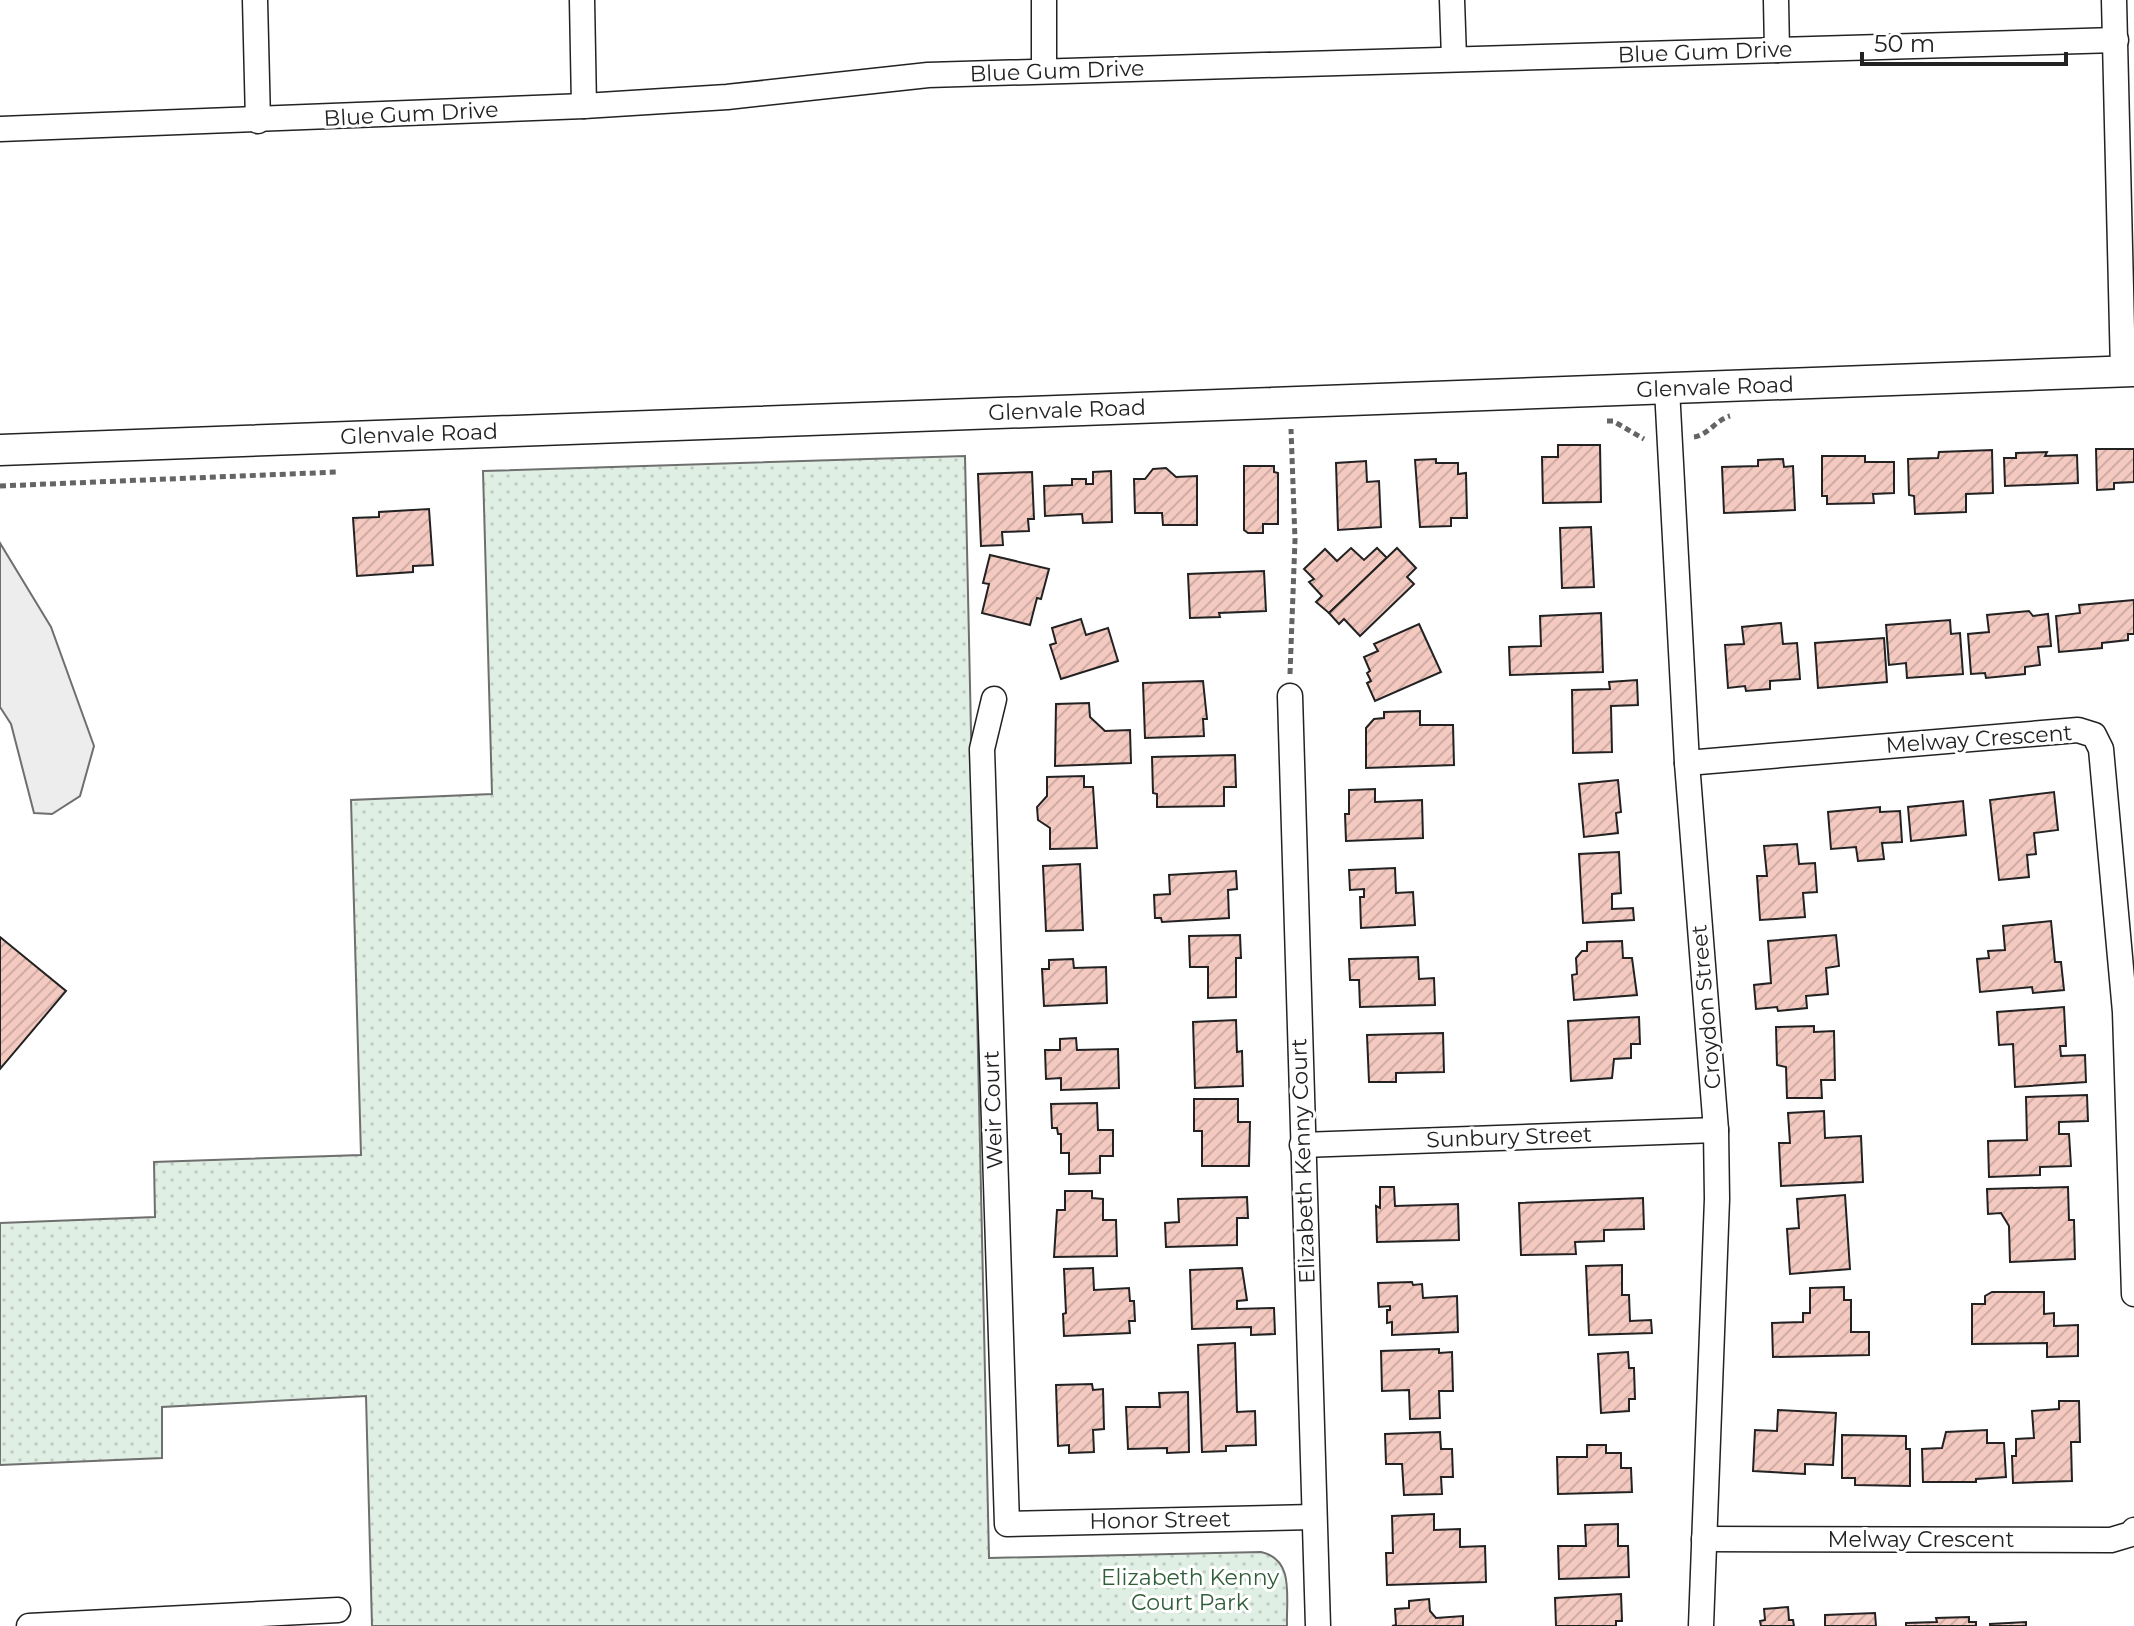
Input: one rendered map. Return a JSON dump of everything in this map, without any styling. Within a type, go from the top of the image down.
[{"type":"street","points":[[255,0],[258,121]]},
{"type":"street","points":[[582,0],[584,106]]},
{"type":"street","points":[[1044,0],[1044,71]]},
{"type":"street","points":[[1452,0],[1454,58]]},
{"type":"street","points":[[1776,0],[1777,50]]},
{"type":"street","points":[[2114,0],[2128,371]]},
{"type":"street","name":"Blue Gum Drive","points":[[0,129],[584,106],[727,97],[928,75],[2116,40]]},
{"type":"street","name":"Glenvale Road","points":[[0,450],[2128,371]]},
{"type":"street","name":"Croydon Street","points":[[1667,389],[1687,763],[1716,1130],[1717,1199],[1701,1626]]},
{"type":"street","name":"Elizabeth Kenny Court","points":[[1290,696],[1318,1626]]},
{"type":"street","name":"Weir Court","points":[[994,699],[982,749],[1007,1524]]},
{"type":"street","name":"Melway Crescent","points":[[1687,763],[2078,730],[2094,735],[2101,749],[2125,1012],[2134,1294]]},
{"type":"street","name":"Sunbury Street","points":[[1302,1145],[1716,1130]]},
{"type":"street","name":"Honor Street","points":[[1007,1524],[1313,1517]]},
{"type":"street","name":"Melway Crescent","points":[[1704,1539],[2111,1540],[2131,1534],[2134,1530]]},
{"type":"street","points":[[29,1626],[338,1610]]},
{"type":"path","points":[[1290,696],[1295,540],[1291,428]]},
{"type":"path","points":[[0,486],[337,472]]},
{"type":"green space","name":"Elizabeth Kenny Court Park","points":[[965,456],[989,1558],[1261,1552],[1272,1556],[1284,1571],[1287,1626],[372,1626],[366,1396],[162,1407],[162,1458],[0,1465],[0,1223],[155,1217],[154,1162],[361,1155],[351,800],[492,794],[483,471]]},
{"type":"shaded area","points":[[0,543],[51,627],[94,746],[80,796],[52,814],[34,813],[11,724],[0,707]]},
{"type":"building","points":[[1558,445],[1600,445],[1601,502],[1543,503],[1542,457],[1558,457]]},
{"type":"building","points":[[2096,449],[2134,449],[2134,482],[2114,483],[2114,489],[2097,490]]},
{"type":"building","points":[[1992,450],[1993,493],[1966,494],[1966,512],[1915,514],[1914,496],[1909,495],[1908,459],[1938,458],[1939,452]]},
{"type":"building","points":[[2047,452],[2045,456],[2077,455],[2078,483],[2005,486],[2004,458],[2016,458],[2016,453]]},
{"type":"building","points":[[1822,456],[1865,456],[1865,462],[1894,462],[1894,493],[1873,494],[1874,503],[1827,504],[1827,496],[1822,496]]},
{"type":"building","points":[[1436,459],[1436,463],[1458,463],[1458,474],[1466,473],[1467,518],[1451,518],[1451,526],[1420,527],[1415,460]]},
{"type":"building","points":[[1783,459],[1784,467],[1793,466],[1795,510],[1724,513],[1722,467],[1758,466],[1758,460]]},
{"type":"building","points":[[1366,461],[1367,482],[1379,481],[1381,527],[1338,530],[1336,463]]},
{"type":"building","points":[[1244,466],[1274,466],[1274,472],[1278,473],[1278,524],[1263,524],[1263,533],[1244,530]]},
{"type":"building","points":[[1166,468],[1176,477],[1197,476],[1197,525],[1163,525],[1162,513],[1135,513],[1134,479],[1145,479],[1153,469]]},
{"type":"building","points":[[1111,471],[1112,522],[1083,523],[1082,514],[1045,516],[1044,486],[1072,485],[1072,479],[1086,479],[1086,484],[1093,484],[1093,472]]},
{"type":"building","points":[[1032,472],[1034,519],[1028,519],[1029,531],[1002,532],[1003,545],[981,546],[978,474]]},
{"type":"building","points":[[429,509],[433,565],[413,566],[413,572],[357,576],[353,518],[379,517],[379,512]]},
{"type":"building","points":[[1591,527],[1594,587],[1562,588],[1560,528]]},
{"type":"building","points":[[1351,548],[1364,560],[1377,548],[1387,558],[1329,613],[1316,602],[1322,596],[1309,582],[1314,579],[1304,569],[1325,549],[1337,561]]},
{"type":"building","points":[[1397,548],[1416,568],[1407,577],[1414,584],[1360,636],[1344,619],[1339,624],[1329,613]]},
{"type":"building","points":[[990,555],[1049,569],[1030,625],[982,613],[989,584],[983,583]]},
{"type":"building","points":[[1264,571],[1266,611],[1190,618],[1188,574]]},
{"type":"building","points":[[2134,600],[2134,634],[2128,634],[2128,640],[2102,643],[2102,648],[2059,652],[2056,616],[2080,613],[2079,605]]},
{"type":"building","points":[[2029,611],[2033,616],[2048,614],[2051,646],[2038,647],[2040,665],[2025,667],[2025,674],[1986,678],[1985,673],[1971,674],[1968,634],[1989,632],[1987,615]]},
{"type":"building","points":[[1601,613],[1603,672],[1510,675],[1509,647],[1541,646],[1540,616]]},
{"type":"building","points":[[1081,619],[1086,635],[1108,628],[1118,661],[1061,679],[1050,645],[1056,643],[1052,628]]},
{"type":"building","points":[[1950,620],[1951,634],[1960,633],[1963,674],[1907,678],[1906,663],[1889,665],[1886,625]]},
{"type":"building","points":[[1781,623],[1783,644],[1797,643],[1800,679],[1770,681],[1770,689],[1746,691],[1745,686],[1728,688],[1725,645],[1744,644],[1742,627]]},
{"type":"building","points":[[1419,624],[1441,672],[1375,701],[1367,683],[1371,681],[1367,673],[1370,671],[1364,657],[1378,651],[1374,644]]},
{"type":"building","points":[[1884,638],[1887,682],[1818,688],[1815,643]]},
{"type":"building","points":[[1637,680],[1638,705],[1611,706],[1612,752],[1573,753],[1572,690],[1610,689],[1609,682]]},
{"type":"building","points":[[1203,681],[1207,719],[1203,719],[1204,736],[1145,738],[1143,683]]},
{"type":"building","points":[[1089,703],[1090,717],[1105,731],[1130,730],[1131,763],[1055,766],[1056,704]]},
{"type":"building","points":[[1420,711],[1420,725],[1453,725],[1454,765],[1366,768],[1366,728],[1374,719],[1384,718],[1384,712]]},
{"type":"building","points":[[1235,755],[1236,787],[1224,787],[1224,806],[1157,807],[1157,794],[1153,793],[1152,757]]},
{"type":"building","points":[[1084,776],[1084,787],[1093,787],[1097,848],[1050,849],[1050,828],[1038,820],[1037,807],[1047,796],[1047,777]]},
{"type":"building","points":[[1618,780],[1621,812],[1616,813],[1618,833],[1584,837],[1579,784]]},
{"type":"building","points":[[1375,789],[1375,802],[1422,800],[1423,838],[1346,841],[1345,814],[1349,814],[1349,790]]},
{"type":"building","points":[[2054,792],[2058,830],[2034,833],[2036,854],[2027,855],[2029,877],[1999,880],[1990,800]]},
{"type":"building","points":[[1963,801],[1966,835],[1911,841],[1908,807]]},
{"type":"building","points":[[1880,807],[1880,812],[1900,811],[1902,842],[1882,843],[1884,859],[1858,861],[1856,847],[1831,849],[1828,812]]},
{"type":"building","points":[[1797,844],[1799,864],[1815,863],[1817,892],[1803,893],[1805,917],[1760,920],[1757,876],[1767,876],[1764,846]]},
{"type":"building","points":[[1619,852],[1621,893],[1612,894],[1612,909],[1633,908],[1634,920],[1583,923],[1579,854]]},
{"type":"building","points":[[1080,864],[1083,930],[1046,931],[1043,866]]},
{"type":"building","points":[[1395,868],[1396,893],[1413,892],[1415,925],[1361,928],[1360,897],[1364,897],[1364,889],[1350,890],[1349,870]]},
{"type":"building","points":[[1236,871],[1237,889],[1228,890],[1229,918],[1162,922],[1161,918],[1155,918],[1154,895],[1170,894],[1169,875]]},
{"type":"building","points":[[2051,921],[2055,962],[2061,962],[2064,990],[2033,993],[2032,987],[1980,992],[1977,959],[1989,958],[1988,951],[2005,950],[2003,926]]},
{"type":"building","points":[[1240,935],[1241,958],[1236,958],[1236,997],[1208,998],[1208,967],[1190,967],[1189,936]]},
{"type":"building","points":[[1836,935],[1839,966],[1826,968],[1828,994],[1806,996],[1807,1008],[1778,1011],[1777,1007],[1756,1009],[1754,985],[1771,983],[1768,941]]},
{"type":"building","points":[[0,937],[66,991],[0,1069]]},
{"type":"building","points":[[1622,941],[1623,958],[1632,958],[1637,995],[1574,1000],[1572,975],[1577,974],[1576,958],[1582,951],[1587,951],[1587,942]]},
{"type":"building","points":[[1418,957],[1419,979],[1434,978],[1435,1005],[1360,1007],[1359,980],[1350,980],[1349,959]]},
{"type":"building","points":[[1073,959],[1074,968],[1106,967],[1107,1003],[1044,1006],[1042,969],[1049,969],[1049,960]]},
{"type":"building","points":[[2064,1007],[2066,1046],[2060,1046],[2061,1056],[2085,1055],[2086,1082],[2015,1087],[2013,1044],[1999,1045],[1997,1012]]},
{"type":"building","points":[[1639,1017],[1640,1044],[1631,1044],[1631,1058],[1614,1059],[1612,1078],[1571,1081],[1568,1021]]},
{"type":"building","points":[[1236,1020],[1237,1052],[1242,1051],[1243,1086],[1195,1088],[1193,1022]]},
{"type":"building","points":[[1814,1026],[1814,1032],[1834,1031],[1835,1080],[1821,1080],[1822,1098],[1787,1098],[1786,1067],[1777,1065],[1776,1027]]},
{"type":"building","points":[[1443,1033],[1444,1072],[1396,1073],[1396,1082],[1369,1082],[1367,1035]]},
{"type":"building","points":[[1076,1038],[1077,1050],[1118,1049],[1119,1088],[1061,1090],[1061,1078],[1046,1079],[1045,1050],[1060,1050],[1060,1039]]},
{"type":"building","points":[[2087,1095],[2088,1121],[2059,1122],[2059,1134],[2069,1134],[2071,1166],[2040,1167],[2040,1175],[1989,1177],[1988,1141],[2027,1140],[2026,1097]]},
{"type":"building","points":[[1194,1099],[1238,1099],[1238,1122],[1250,1122],[1249,1166],[1202,1166],[1202,1131],[1194,1131]]},
{"type":"building","points":[[1097,1103],[1098,1130],[1113,1130],[1113,1156],[1100,1156],[1100,1173],[1069,1174],[1069,1153],[1061,1153],[1061,1134],[1058,1134],[1057,1128],[1052,1128],[1051,1104]]},
{"type":"building","points":[[1824,1111],[1825,1138],[1861,1136],[1863,1182],[1781,1186],[1779,1143],[1790,1143],[1788,1113]]},
{"type":"building","points":[[1380,1187],[1394,1187],[1395,1206],[1458,1204],[1459,1240],[1377,1242],[1376,1206],[1380,1208]]},
{"type":"building","points":[[2068,1187],[2069,1220],[2074,1220],[2075,1259],[2010,1262],[2009,1226],[2001,1213],[1988,1214],[1987,1189]]},
{"type":"building","points":[[1065,1191],[1092,1191],[1092,1198],[1103,1199],[1103,1220],[1116,1220],[1117,1256],[1054,1257],[1057,1210],[1065,1210]]},
{"type":"building","points":[[1845,1195],[1850,1269],[1790,1274],[1787,1229],[1799,1228],[1797,1199]]},
{"type":"building","points":[[1247,1197],[1248,1218],[1237,1218],[1237,1245],[1166,1247],[1165,1223],[1179,1222],[1178,1199]]},
{"type":"building","points":[[1643,1198],[1644,1229],[1604,1230],[1604,1241],[1575,1242],[1576,1254],[1521,1255],[1519,1203]]},
{"type":"building","points":[[1622,1265],[1622,1295],[1629,1295],[1630,1321],[1651,1320],[1652,1333],[1589,1335],[1586,1266]]},
{"type":"building","points":[[1093,1268],[1094,1290],[1129,1288],[1130,1301],[1134,1301],[1135,1321],[1129,1321],[1130,1333],[1064,1336],[1064,1269]]},
{"type":"building","points":[[1242,1268],[1247,1300],[1237,1301],[1237,1309],[1274,1308],[1275,1334],[1251,1335],[1251,1327],[1192,1329],[1190,1270]]},
{"type":"building","points":[[1412,1282],[1413,1285],[1422,1284],[1423,1298],[1457,1296],[1458,1332],[1392,1335],[1392,1322],[1387,1323],[1390,1306],[1379,1307],[1378,1283]]},
{"type":"building","points":[[1844,1287],[1844,1300],[1851,1300],[1851,1332],[1869,1332],[1869,1355],[1773,1357],[1772,1323],[1803,1322],[1803,1313],[1810,1313],[1810,1288]]},
{"type":"building","points":[[1992,1292],[2044,1292],[2044,1314],[2054,1313],[2054,1326],[2078,1325],[2078,1356],[2047,1357],[2047,1343],[1972,1344],[1972,1304],[1985,1304],[1985,1296]]},
{"type":"building","points":[[1235,1343],[1237,1412],[1255,1411],[1256,1445],[1226,1446],[1226,1451],[1202,1452],[1198,1345]]},
{"type":"building","points":[[1439,1349],[1439,1353],[1452,1352],[1453,1391],[1439,1391],[1440,1418],[1410,1419],[1409,1390],[1382,1391],[1381,1351]]},
{"type":"building","points":[[1628,1352],[1629,1368],[1634,1368],[1635,1399],[1629,1399],[1629,1411],[1601,1413],[1598,1354]]},
{"type":"building","points":[[1092,1384],[1093,1390],[1103,1389],[1104,1429],[1093,1430],[1094,1452],[1069,1453],[1069,1445],[1058,1446],[1056,1385]]},
{"type":"building","points":[[1188,1392],[1189,1452],[1167,1453],[1167,1448],[1128,1449],[1126,1407],[1160,1407],[1159,1393]]},
{"type":"building","points":[[2059,1401],[2079,1401],[2080,1442],[2071,1442],[2072,1481],[2013,1483],[2012,1456],[2016,1456],[2016,1439],[2034,1438],[2032,1411],[2059,1409]]},
{"type":"building","points":[[1778,1410],[1836,1413],[1833,1465],[1805,1464],[1805,1474],[1753,1471],[1755,1430],[1777,1431]]},
{"type":"building","points":[[1987,1430],[1987,1443],[2004,1443],[2006,1477],[1976,1479],[1976,1482],[1923,1482],[1922,1449],[1942,1448],[1946,1432]]},
{"type":"building","points":[[1440,1432],[1441,1449],[1452,1449],[1453,1477],[1441,1477],[1442,1494],[1404,1495],[1402,1464],[1386,1464],[1385,1434]]},
{"type":"building","points":[[1842,1435],[1906,1436],[1906,1449],[1910,1449],[1910,1486],[1855,1485],[1855,1478],[1842,1478]]},
{"type":"building","points":[[1587,1445],[1606,1445],[1606,1453],[1621,1453],[1621,1468],[1631,1468],[1632,1492],[1558,1494],[1557,1457],[1587,1457]]},
{"type":"building","points":[[1434,1514],[1434,1530],[1460,1529],[1460,1547],[1485,1546],[1486,1582],[1387,1585],[1386,1553],[1393,1553],[1392,1516]]},
{"type":"building","points":[[1618,1524],[1618,1546],[1628,1546],[1629,1577],[1559,1579],[1558,1546],[1586,1546],[1585,1525]]},
{"type":"building","points":[[1621,1594],[1622,1621],[1616,1621],[1616,1626],[1556,1626],[1555,1598]]},
{"type":"building","points":[[1429,1599],[1430,1611],[1436,1618],[1463,1616],[1463,1626],[1392,1626],[1396,1625],[1395,1609],[1409,1608],[1409,1601]]},
{"type":"building","points":[[1788,1607],[1789,1620],[1793,1620],[1794,1626],[1761,1626],[1760,1621],[1765,1620],[1764,1609]]},
{"type":"building","points":[[1875,1613],[1876,1626],[1825,1626],[1825,1615]]},
{"type":"building","points":[[1969,1617],[1969,1622],[1976,1622],[1976,1626],[1906,1626],[1906,1623],[1937,1622],[1936,1618]]},
{"type":"building","points":[[2026,1622],[2026,1626],[1990,1626],[1990,1624]]}]
